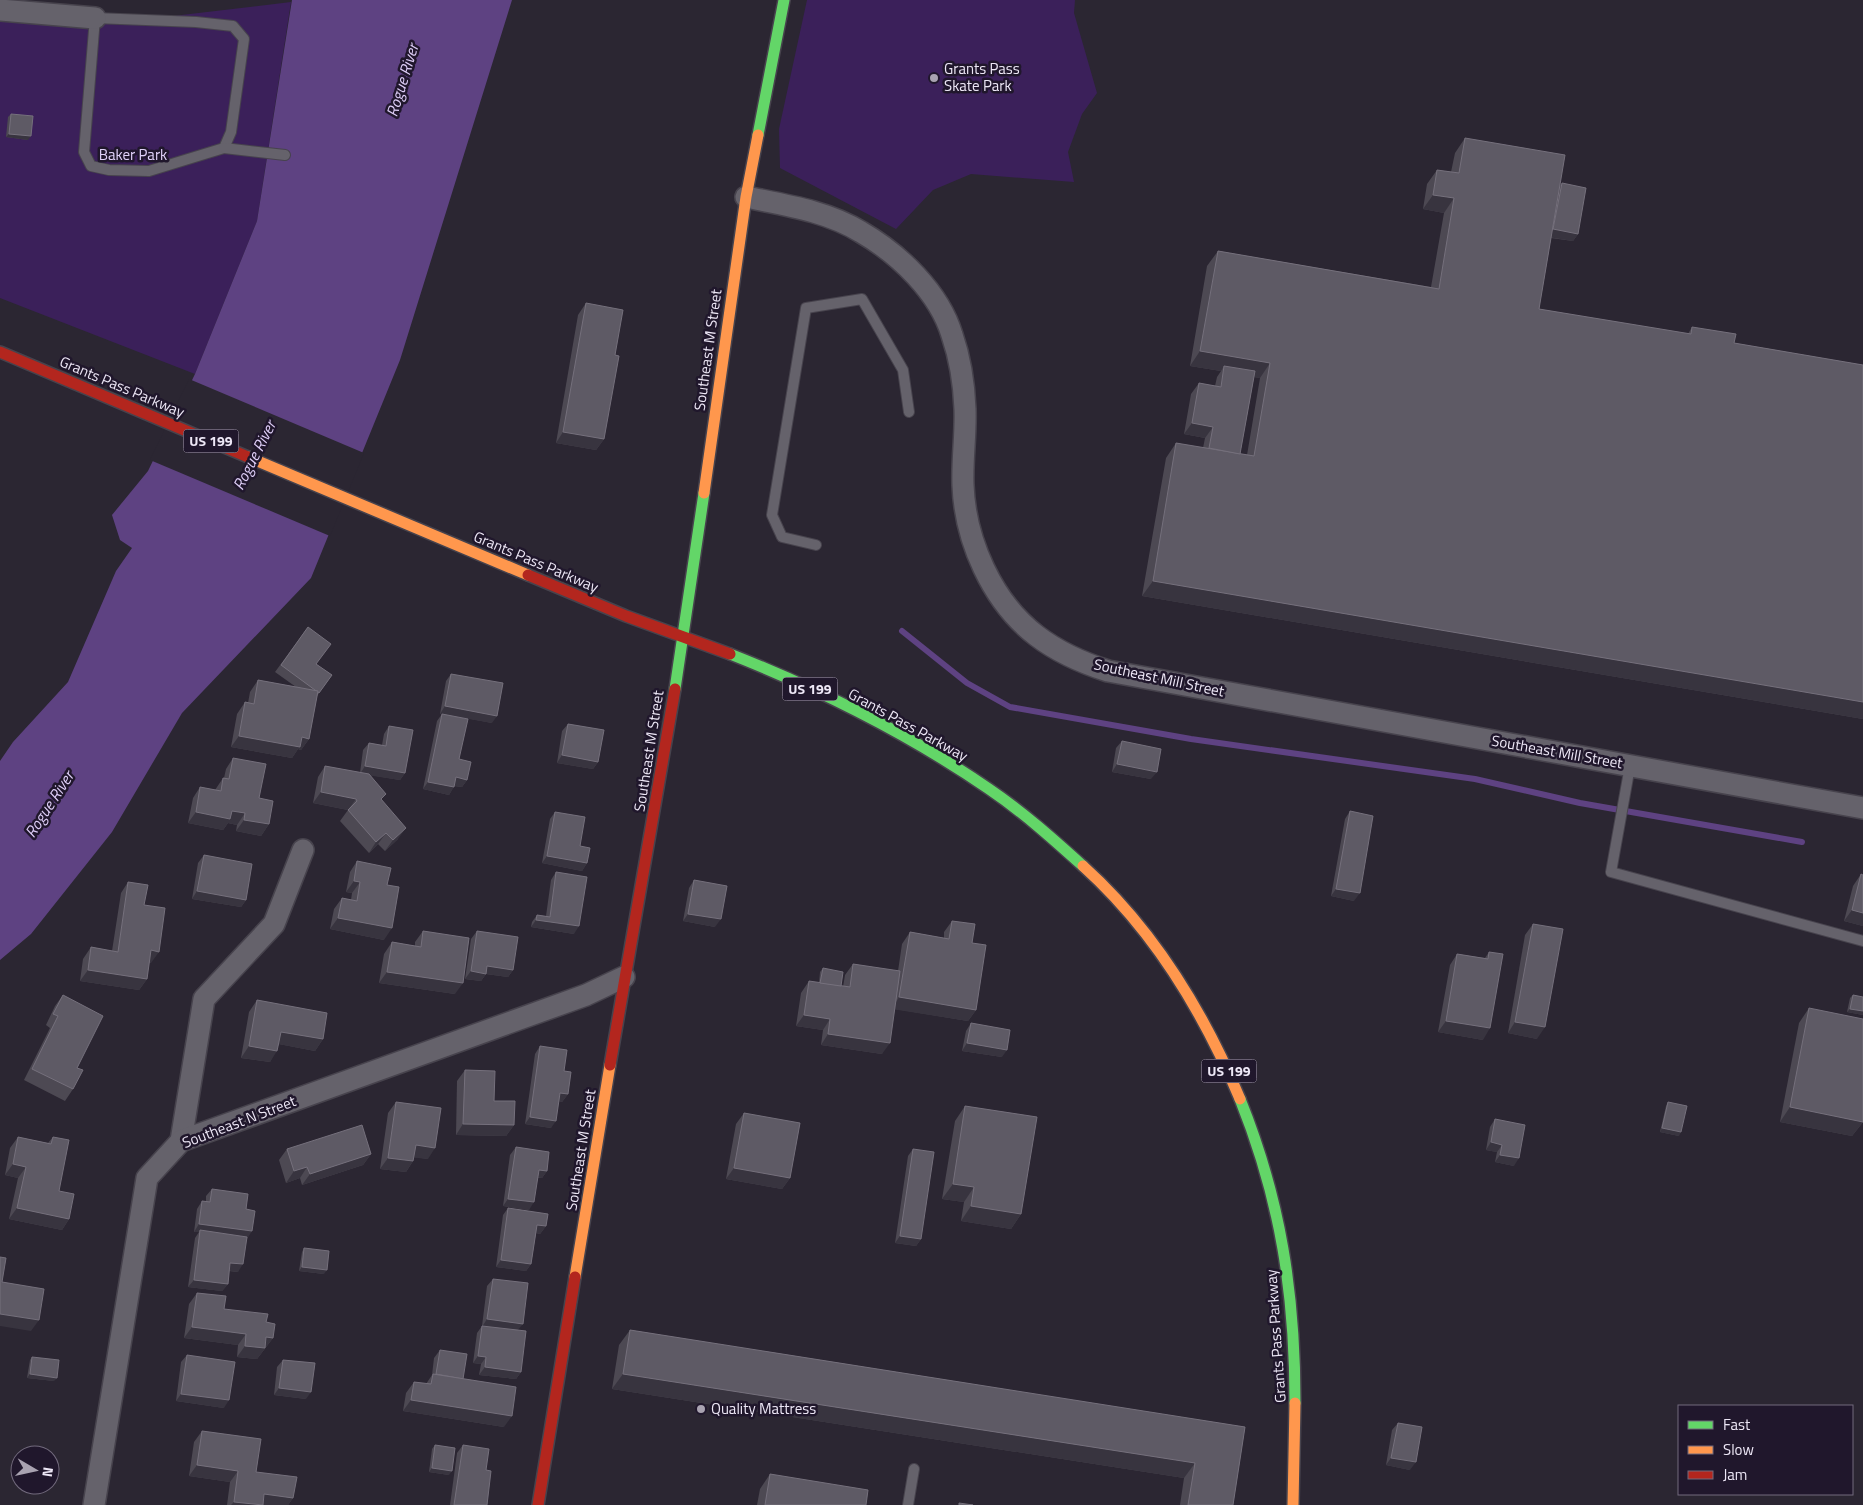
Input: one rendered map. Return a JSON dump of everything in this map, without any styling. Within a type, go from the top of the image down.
[{"type":"main road","name":"Southeast M Street","points":[[538,1505],[624,977],[639,903],[684,636],[746,197],[784,0]]},
{"type":"main road","name":"Grants Pass Parkway","points":[[0,352],[626,616],[684,636],[762,667],[848,707],[918,744],[993,792],[1042,828],[1095,876],[1156,948],[1194,1006],[1229,1073],[1257,1144],[1276,1208],[1288,1271],[1293,1316],[1296,1399],[1293,1505]]},
{"type":"street","points":[[0,10],[95,18]]},
{"type":"street","name":"Southeast Mill Street","points":[[746,197],[800,208],[833,219],[860,231],[906,266],[930,292],[942,311],[952,333],[959,364],[965,410],[963,485],[968,522],[988,577],[1018,620],[1037,637],[1081,662],[1108,671],[1863,808]]},
{"type":"street","points":[[181,1141],[204,999],[274,924],[303,850]]},
{"type":"street","name":"Southeast N Street","points":[[94,1505],[148,1178],[181,1141],[586,995],[624,977]]},
{"type":"lane","points":[[224,148],[231,132],[244,39],[233,26],[196,22],[95,18],[84,152],[91,166],[108,170],[149,171],[224,148],[285,155]]},
{"type":"lane","points":[[816,545],[782,537],[772,514],[806,308],[862,298],[904,370],[909,412]]},
{"type":"lane","points":[[1630,766],[1611,872],[1863,941]]},
{"type":"lane","points":[[908,1505],[914,1469]]},
{"type":"green space","name":"Grants Pass Skate Park","points":[[807,0],[1075,0],[1074,13],[1097,93],[1082,114],[1068,152],[1074,182],[971,174],[933,190],[896,229],[780,168],[779,129]]},
{"type":"green space","name":"Baker Park","points":[[291,2],[257,221],[195,374],[0,298],[0,10],[139,20]]},
{"type":"water","name":"Rogue River","points":[[292,0],[512,0],[400,360],[311,578],[182,713],[112,832],[31,934],[0,960],[0,761],[13,742],[68,682],[116,571],[132,548],[120,540],[112,515],[148,471],[195,374],[257,221]]},
{"type":"pier","points":[[189,379],[364,453],[330,536],[150,460]]},
{"type":"building","points":[[11,114],[33,116],[31,136],[9,134]]},
{"type":"building","points":[[1465,138],[1565,155],[1539,309],[1691,334],[1692,327],[1736,334],[1734,343],[1863,365],[1863,702],[1153,581],[1176,443],[1254,456],[1270,363],[1200,351],[1218,251],[1439,289],[1454,198],[1433,195],[1437,170],[1459,173]]},
{"type":"building","points":[[1562,183],[1586,188],[1578,234],[1553,229]]},
{"type":"building","points":[[586,303],[623,310],[615,355],[619,356],[604,439],[563,432]]},
{"type":"building","points":[[1224,366],[1255,371],[1240,454],[1209,448],[1213,427],[1192,423],[1199,383],[1221,387]]},
{"type":"building","points":[[308,627],[331,644],[316,664],[332,675],[319,693],[281,665]]},
{"type":"building","points":[[451,674],[503,683],[497,716],[445,706]]},
{"type":"building","points":[[258,680],[318,691],[309,739],[302,737],[300,747],[239,736],[245,702],[254,704]]},
{"type":"building","points":[[442,714],[468,719],[459,759],[471,762],[467,780],[456,777],[454,787],[428,782]]},
{"type":"building","points":[[568,724],[604,730],[598,762],[562,755]]},
{"type":"building","points":[[389,726],[413,730],[405,773],[365,766],[369,743],[386,746]]},
{"type":"building","points":[[1122,741],[1161,749],[1157,772],[1117,764]]},
{"type":"building","points":[[233,758],[266,764],[259,798],[273,801],[269,824],[244,820],[245,813],[232,811],[230,819],[196,812],[200,787],[221,791],[223,778],[229,779]]},
{"type":"building","points":[[325,766],[369,774],[386,794],[381,799],[406,828],[393,840],[386,833],[376,842],[348,810],[357,801],[356,799],[321,792]]},
{"type":"building","points":[[1350,811],[1373,816],[1360,893],[1336,889]]},
{"type":"building","points":[[555,812],[585,817],[580,846],[590,848],[587,863],[547,856]]},
{"type":"building","points":[[204,855],[252,864],[246,900],[197,891]]},
{"type":"building","points":[[357,861],[391,868],[387,885],[399,887],[392,928],[338,918],[342,898],[357,901],[360,882],[354,881]]},
{"type":"building","points":[[556,872],[587,877],[579,926],[536,920],[537,915],[550,917]]},
{"type":"building","points":[[1861,874],[1863,875],[1863,913],[1852,910]]},
{"type":"building","points":[[694,880],[727,886],[721,919],[688,914]]},
{"type":"building","points":[[128,882],[148,885],[144,905],[165,908],[159,952],[151,950],[147,979],[88,970],[91,947],[118,952]]},
{"type":"building","points":[[952,921],[975,924],[972,943],[986,945],[976,1010],[899,997],[910,932],[949,939]]},
{"type":"building","points":[[1533,924],[1563,929],[1545,1027],[1515,1022]]},
{"type":"building","points":[[423,931],[469,938],[463,983],[387,972],[392,942],[421,947]]},
{"type":"building","points":[[477,931],[518,937],[513,970],[487,966],[486,974],[471,971]]},
{"type":"building","points":[[1489,952],[1503,954],[1490,1028],[1446,1021],[1457,954],[1488,959]]},
{"type":"building","points":[[853,964],[900,971],[890,1043],[828,1034],[830,1019],[804,1015],[809,981],[850,987]]},
{"type":"building","points":[[823,968],[843,972],[841,986],[820,983]]},
{"type":"building","points":[[63,995],[103,1016],[77,1068],[83,1070],[73,1089],[32,1069],[58,1016],[53,1014]]},
{"type":"building","points":[[1853,995],[1863,997],[1863,1011],[1850,1009]]},
{"type":"building","points":[[257,1000],[327,1013],[323,1039],[281,1032],[277,1051],[249,1046]]},
{"type":"building","points":[[1809,1008],[1863,1019],[1863,1122],[1790,1107]]},
{"type":"building","points":[[971,1023],[1010,1030],[1007,1050],[967,1043]]},
{"type":"building","points":[[540,1046],[567,1050],[564,1071],[571,1072],[568,1094],[560,1093],[556,1121],[530,1117]]},
{"type":"building","points":[[465,1070],[495,1071],[494,1101],[515,1101],[514,1125],[463,1124]]},
{"type":"building","points":[[396,1102],[441,1108],[435,1148],[416,1145],[413,1161],[388,1158]]},
{"type":"building","points":[[1668,1102],[1687,1106],[1681,1132],[1662,1128]]},
{"type":"building","points":[[965,1106],[1037,1117],[1021,1214],[971,1206],[974,1187],[953,1184]]},
{"type":"building","points":[[744,1113],[800,1123],[790,1178],[734,1168]]},
{"type":"building","points":[[1495,1119],[1525,1125],[1519,1158],[1500,1155],[1502,1145],[1491,1142]]},
{"type":"building","points":[[362,1125],[371,1154],[310,1174],[307,1167],[294,1171],[287,1149]]},
{"type":"building","points":[[18,1137],[51,1144],[53,1137],[69,1140],[59,1191],[74,1194],[69,1219],[17,1208],[26,1167],[13,1164]]},
{"type":"building","points":[[516,1147],[549,1152],[547,1171],[539,1170],[534,1202],[508,1199]]},
{"type":"building","points":[[913,1149],[934,1152],[921,1239],[900,1236]]},
{"type":"building","points":[[212,1189],[248,1194],[246,1209],[255,1211],[252,1231],[199,1224],[202,1201],[210,1202]]},
{"type":"building","points":[[508,1208],[548,1214],[546,1226],[537,1225],[531,1264],[501,1260]]},
{"type":"building","points":[[200,1230],[247,1237],[243,1264],[230,1263],[228,1284],[194,1280]]},
{"type":"building","points":[[304,1248],[329,1251],[327,1270],[302,1267]]},
{"type":"building","points":[[0,1257],[6,1258],[2,1282],[44,1289],[39,1320],[0,1314]]},
{"type":"building","points":[[493,1279],[528,1283],[523,1324],[487,1319]]},
{"type":"building","points":[[197,1293],[226,1296],[224,1309],[268,1314],[266,1322],[275,1324],[273,1338],[266,1337],[265,1348],[245,1346],[246,1334],[192,1327]]},
{"type":"building","points":[[482,1326],[526,1331],[521,1372],[485,1367],[486,1357],[478,1356]]},
{"type":"building","points":[[630,1330],[1245,1427],[1233,1505],[1188,1505],[1195,1463],[623,1374]]},
{"type":"building","points":[[440,1350],[467,1354],[463,1379],[436,1374]]},
{"type":"building","points":[[187,1355],[235,1362],[229,1400],[181,1394]]},
{"type":"building","points":[[32,1357],[59,1360],[57,1378],[30,1374]]},
{"type":"building","points":[[283,1360],[315,1363],[311,1392],[279,1388]]},
{"type":"building","points":[[433,1374],[516,1387],[512,1416],[411,1400],[414,1382],[431,1384]]},
{"type":"building","points":[[1398,1423],[1422,1427],[1416,1462],[1391,1458]]},
{"type":"building","points":[[202,1431],[261,1439],[256,1472],[297,1477],[293,1498],[264,1494],[263,1505],[234,1502],[238,1471],[197,1465]]},
{"type":"building","points":[[435,1445],[455,1448],[452,1471],[432,1468]]},
{"type":"building","points":[[463,1445],[489,1449],[486,1470],[491,1471],[487,1505],[454,1505]]},
{"type":"building","points":[[770,1474],[868,1490],[866,1505],[765,1505]]},
{"type":"waterway","points":[[902,631],[967,683],[1010,707],[1191,739],[1475,779],[1580,803],[1802,842]]},
{"type":"traffic: fast","points":[[758,135],[784,0]]},
{"type":"traffic: fast","points":[[675,689],[704,493]]},
{"type":"traffic: fast","points":[[730,654],[831,698],[928,750],[1014,807],[1083,866]]},
{"type":"traffic: fast","points":[[1240,1099],[1266,1174],[1283,1248],[1292,1324],[1295,1403]]},
{"type":"traffic: slow","points":[[704,493],[746,197],[758,135]]},
{"type":"traffic: slow","points":[[248,457],[528,575]]},
{"type":"traffic: slow","points":[[1083,866],[1132,917],[1174,974],[1210,1035],[1240,1099]]},
{"type":"traffic: slow","points":[[575,1277],[610,1065]]},
{"type":"traffic: slow","points":[[1293,1505],[1295,1403]]},
{"type":"traffic: jam","points":[[0,352],[248,457]]},
{"type":"traffic: jam","points":[[528,575],[626,616],[730,654]]},
{"type":"traffic: jam","points":[[610,1065],[675,689]]},
{"type":"traffic: jam","points":[[538,1505],[575,1277]]},
{"type":"place","name":"Grants Pass Skate Park","points":[[934,78]]},
{"type":"place","name":"Quality Mattress","points":[[701,1409]]}]
